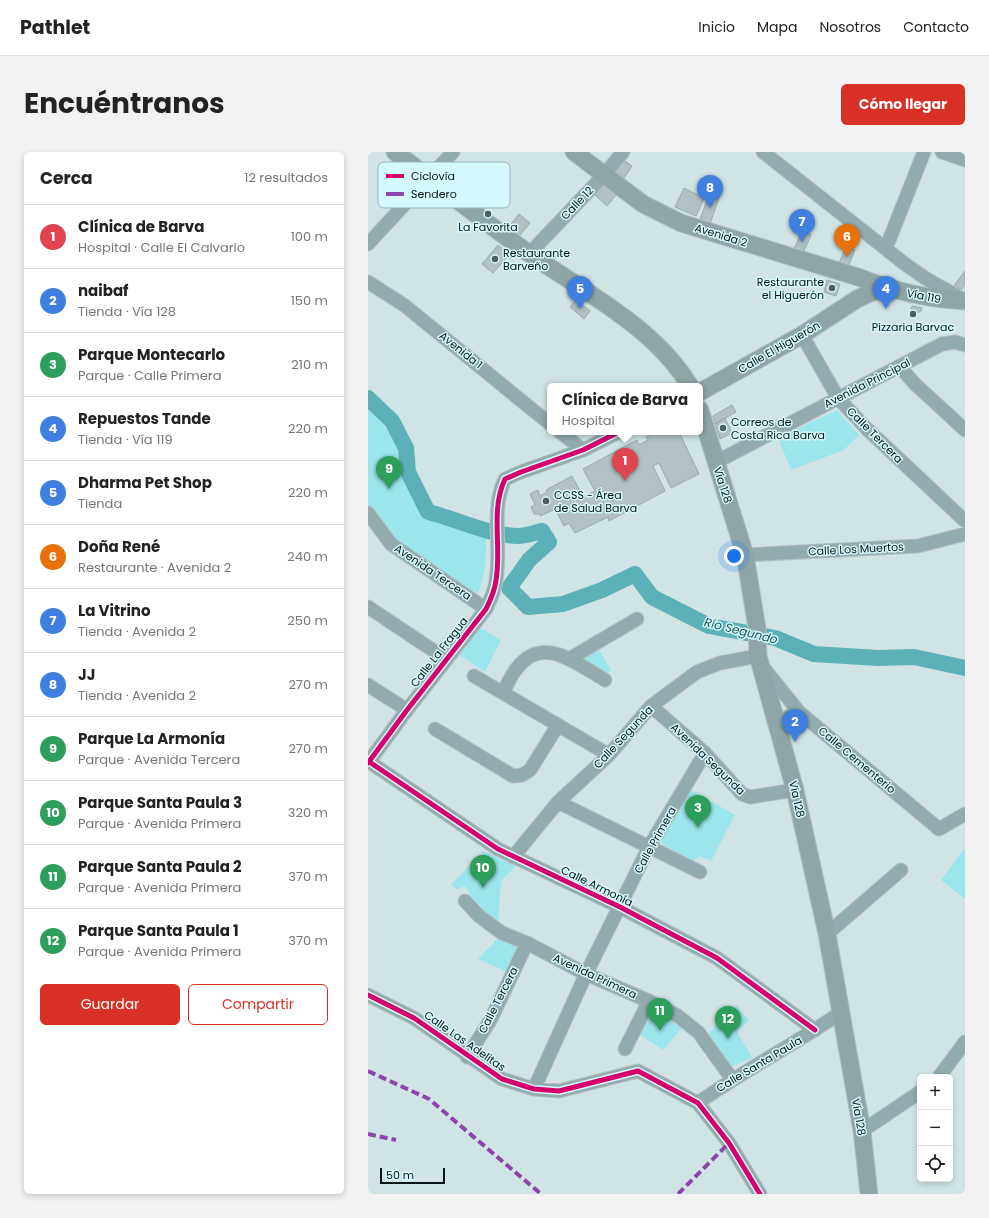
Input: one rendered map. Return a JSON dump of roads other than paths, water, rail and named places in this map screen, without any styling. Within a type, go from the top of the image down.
[{"type":"main road","points":[[395,152],[408,162]]},
{"type":"main road","name":"Avenida 2","points":[[574,152],[643,204],[681,223],[858,277],[883,287]]},
{"type":"main road","points":[[468,208],[529,254],[633,325],[666,354],[688,383]]},
{"type":"main road","points":[[857,299],[864,292],[865,287],[858,277]]},
{"type":"main road","name":"Vía 119","points":[[883,287],[921,296],[965,301]]},
{"type":"main road","name":"Calle El Higuerón","points":[[703,390],[802,335],[857,299],[883,287]]},
{"type":"main road","name":"Vía 128","points":[[703,420],[746,555],[757,628],[758,656],[795,790],[827,934],[862,1131],[869,1194]]},
{"type":"street","points":[[444,162],[453,152]]},
{"type":"street","name":"Calle 12","points":[[529,254],[604,175],[623,152]]},
{"type":"street","points":[[763,152],[925,278],[965,301]]},
{"type":"street","points":[[886,248],[924,152]]},
{"type":"street","points":[[942,152],[965,160]]},
{"type":"street","points":[[368,244],[401,208]]},
{"type":"street","points":[[921,296],[927,286],[925,278]]},
{"type":"street","name":"Avenida 1","points":[[368,282],[404,305],[547,422]]},
{"type":"street","name":"Calle Tercera","points":[[802,335],[838,398],[867,429],[965,520]]},
{"type":"street","name":"Avenida Principal","points":[[716,462],[942,344],[960,344]]},
{"type":"street","points":[[899,366],[915,384],[965,430]]},
{"type":"street","points":[[564,435],[583,450],[613,435]]},
{"type":"street","name":"Calle La Fragua","points":[[368,762],[486,608],[493,594],[497,579],[496,520],[499,493],[505,479],[520,472],[583,450]]},
{"type":"street","name":"Avenida Tercera","points":[[368,514],[391,544],[486,608]]},
{"type":"street","name":"Calle Los Muertos","points":[[746,555],[918,546],[965,534]]},
{"type":"street","points":[[368,607],[446,659]]},
{"type":"street","points":[[569,659],[637,618]]},
{"type":"street","points":[[503,693],[516,669],[524,660],[533,655],[550,652],[558,653],[605,680]]},
{"type":"street","name":"Calle Segunda","points":[[513,857],[558,802],[608,755],[651,706],[696,672],[720,663],[758,656]]},
{"type":"street","name":"Calle Cementerio","points":[[758,656],[800,712],[939,829],[965,814]]},
{"type":"street","points":[[474,676],[608,755]]},
{"type":"street","points":[[368,685],[407,710]]},
{"type":"street","name":"Avenida Segunda","points":[[651,706],[705,753],[742,794],[750,797],[795,790]]},
{"type":"street","points":[[778,724],[792,714],[800,712]]},
{"type":"street","points":[[435,729],[513,776],[522,775],[530,770],[558,725]]},
{"type":"street","name":"Calle Primera","points":[[620,907],[649,847],[705,753]]},
{"type":"street","name":"Calle Armonía","points":[[368,762],[498,849],[620,907],[717,958],[815,1030]]},
{"type":"street","points":[[558,802],[700,872]]},
{"type":"street","points":[[827,934],[901,870]]},
{"type":"street","name":"Avenida Primera","points":[[465,901],[479,916],[494,928],[527,943],[586,974],[650,1001],[678,1016],[699,1033],[732,1079]]},
{"type":"street","points":[[534,1088],[586,974],[620,907]]},
{"type":"street","name":"Calle Tercera","points":[[467,1057],[491,1019],[527,943]]},
{"type":"street","name":"Calle Las Adelitas","points":[[368,996],[414,1018],[467,1057],[502,1079],[534,1088],[559,1091],[638,1071],[698,1103],[730,1143],[760,1194]]},
{"type":"street","points":[[625,1049],[650,1001]]},
{"type":"street","name":"Calle Santa Paula","points":[[698,1103],[732,1079],[815,1030],[840,1012]]},
{"type":"street","points":[[941,1074],[965,1042]]},
{"type":"street","points":[[862,1131],[917,1094]]},
{"type":"waterway","name":"Río Segundo","points":[[368,398],[392,421],[406,448],[408,472],[428,512],[495,533],[521,536],[542,531],[549,542],[529,560],[509,588],[528,607],[563,604],[602,590],[635,574],[652,597],[709,626],[775,638],[814,654],[878,658],[914,657],[965,668]]},
{"type":"place","name":"JJ","points":[[710,208]]},
{"type":"place","name":"La Favorita","points":[[488,214]]},
{"type":"place","name":"La Vitrino","points":[[802,242]]},
{"type":"place","name":"Doña René","points":[[847,257]]},
{"type":"place","name":"Restaurante Barveño","points":[[495,259]]},
{"type":"place","name":"Restaurante el Higuerón","points":[[832,288]]},
{"type":"place","name":"Dharma Pet Shop","points":[[580,309]]},
{"type":"place","name":"Repuestos Tande","points":[[886,309]]},
{"type":"place","name":"Pizzaria Barvac","points":[[913,314]]},
{"type":"place","name":"Correos de Costa Rica Barva","points":[[723,428]]},
{"type":"place","name":"Clínica de Barva","points":[[625,481]]},
{"type":"place","name":"Parque La Armonía","points":[[389,489]]},
{"type":"place","name":"CCSS - Área de Salud Barva","points":[[546,501]]},
{"type":"place","name":"naibaf","points":[[795,742]]},
{"type":"place","name":"Parque Montecarlo","points":[[698,828]]},
{"type":"place","name":"Parque Santa Paula 3","points":[[483,888]]},
{"type":"place","name":"Parque Santa Paula 2","points":[[660,1031]]},
{"type":"place","name":"Parque Santa Paula 1","points":[[728,1039]]}]
